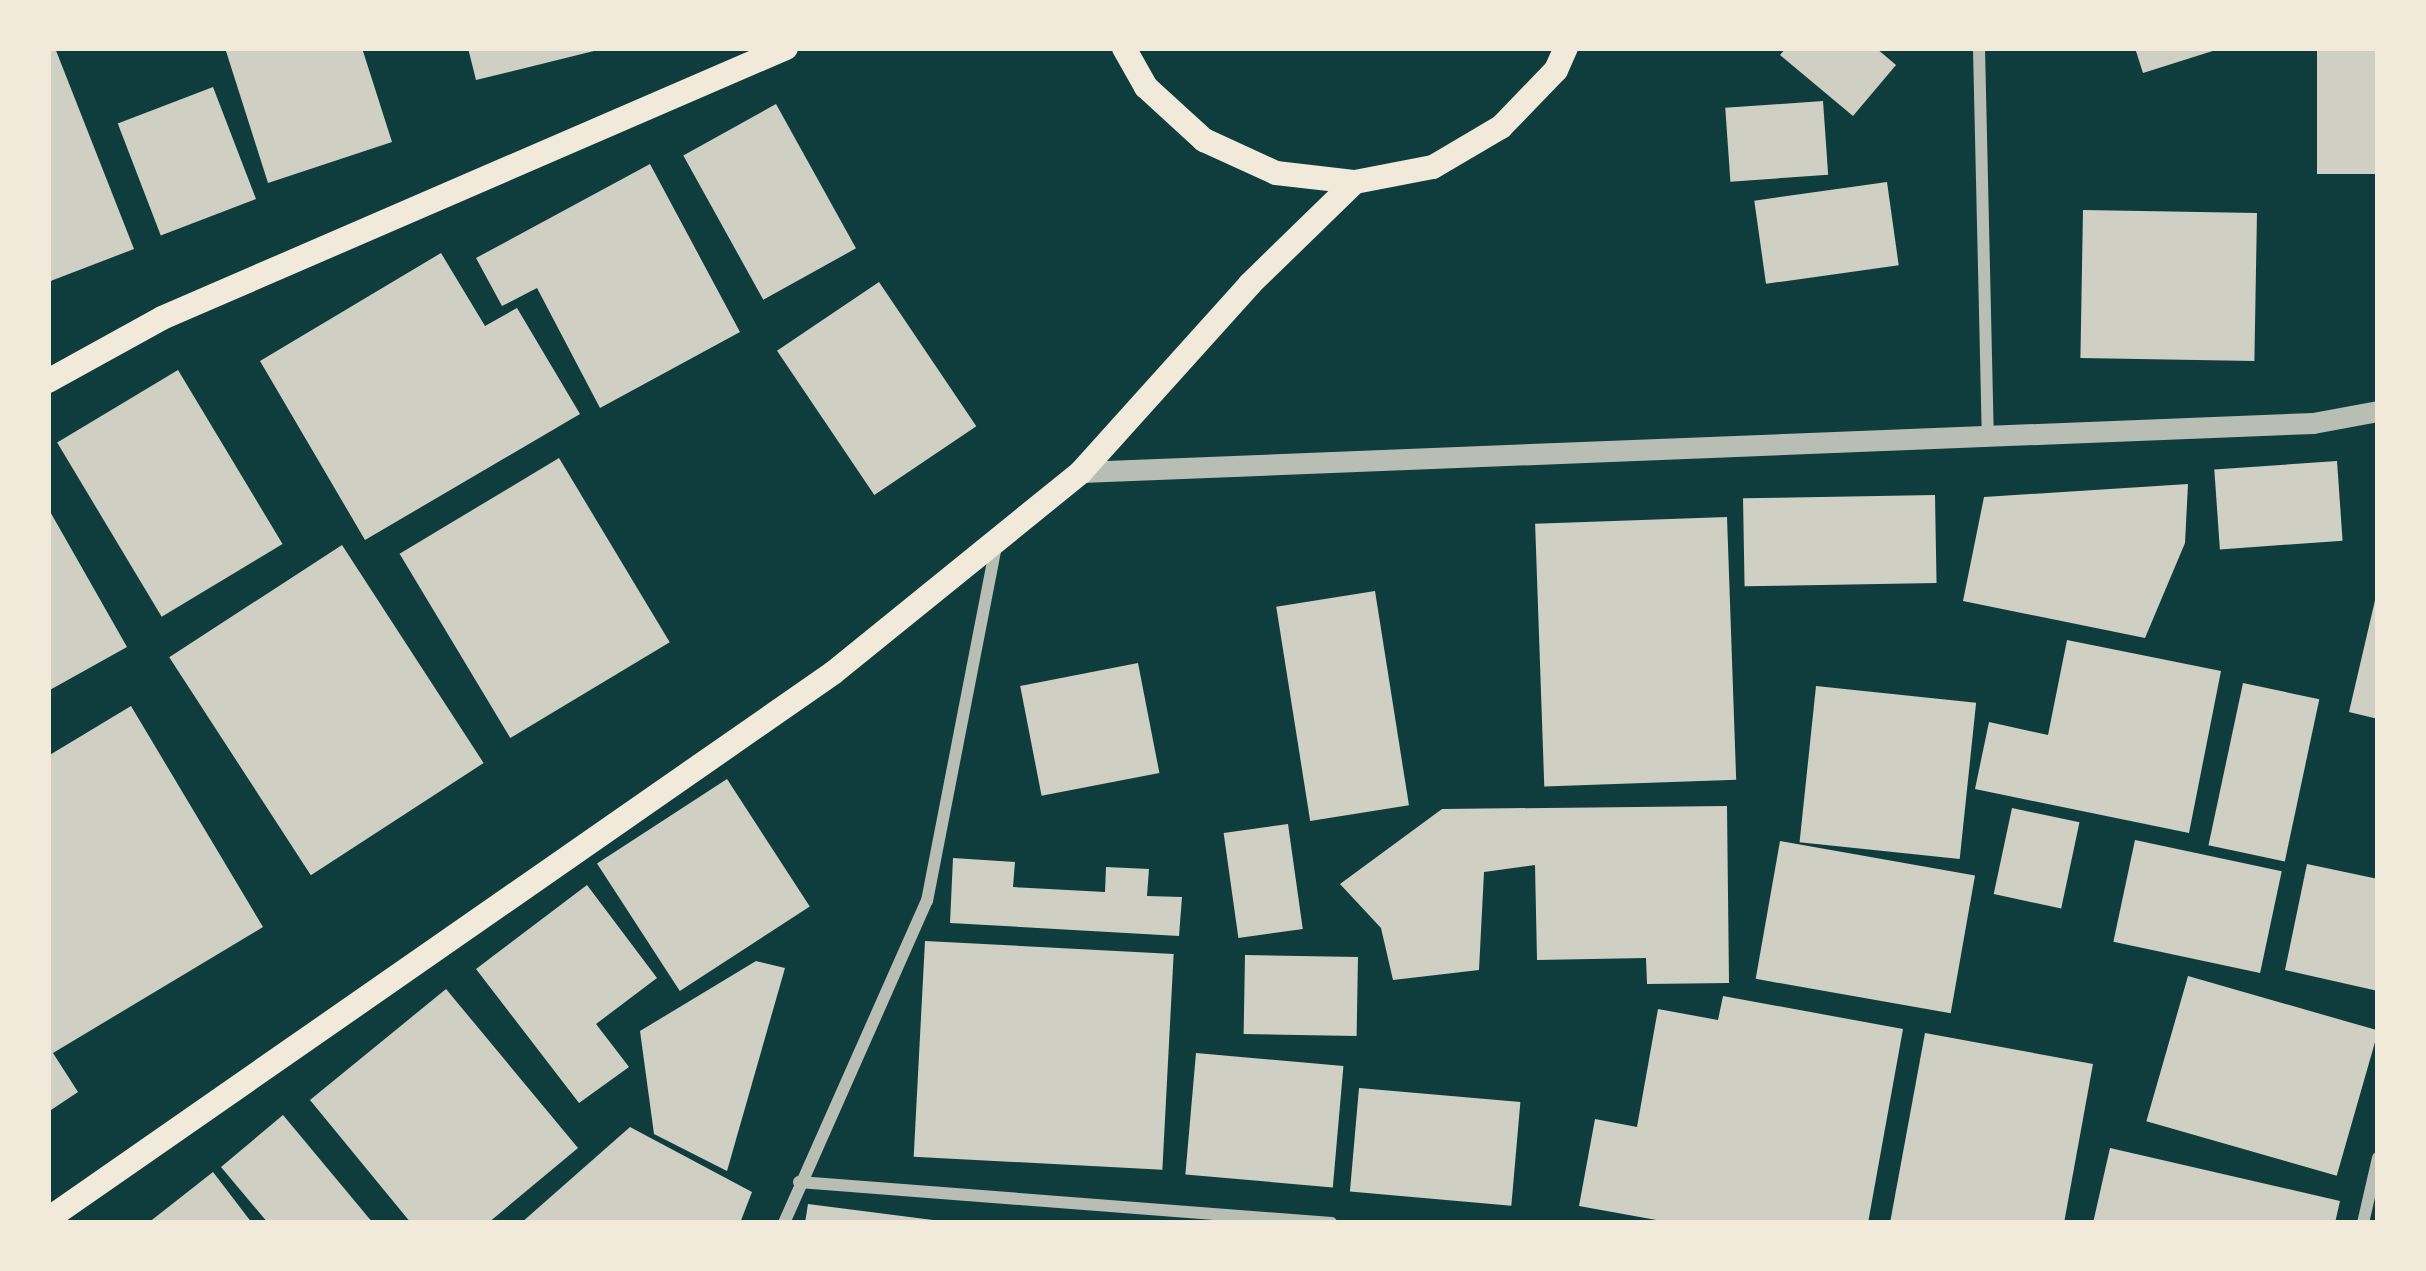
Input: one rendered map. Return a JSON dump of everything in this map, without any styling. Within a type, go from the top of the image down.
[{"type":"main road","points":[[48,381],[162,318],[786,48]]},
{"type":"main road","points":[[1124,48],[1147,87],[1204,140],[1276,173],[1355,182],[1432,167],[1502,127],[1566,48]]},
{"type":"main road","points":[[48,1219],[833,673],[1082,472],[1250,284],[1355,182]]},
{"type":"street","points":[[1979,48],[1988,431]]},
{"type":"street","points":[[1082,472],[1988,431],[2313,423],[2378,411]]},
{"type":"street","points":[[784,1223],[927,901],[997,540]]},
{"type":"street","points":[[2363,1223],[2378,1158]]},
{"type":"street","points":[[799,1182],[1331,1223]]},
{"type":"building","points":[[48,48],[55,48],[134,249],[48,282]]},
{"type":"building","points":[[225,48],[362,48],[392,142],[268,183]]},
{"type":"building","points":[[468,48],[598,48],[598,50],[476,80]]},
{"type":"building","points":[[1786,48],[1876,48],[1896,65],[1853,116],[1780,55]]},
{"type":"building","points":[[2135,48],[2218,48],[2219,49],[2143,73]]},
{"type":"building","points":[[2317,48],[2378,48],[2378,174],[2317,174]]},
{"type":"building","points":[[213,87],[256,199],[161,236],[118,124]]},
{"type":"building","points":[[1823,101],[1828,175],[1730,182],[1725,108]]},
{"type":"building","points":[[776,104],[856,248],[763,300],[683,155]]},
{"type":"building","points":[[650,164],[740,332],[600,408],[537,288],[502,306],[476,258]]},
{"type":"building","points":[[1887,182],[1899,265],[1766,284],[1754,201]]},
{"type":"building","points":[[2083,210],[2257,213],[2254,361],[2080,358]]},
{"type":"building","points":[[441,253],[485,326],[517,308],[580,414],[365,540],[260,361]]},
{"type":"building","points":[[879,282],[976,426],[874,495],[777,351]]},
{"type":"building","points":[[178,370],[283,544],[162,617],[57,443]]},
{"type":"building","points":[[559,458],[670,642],[510,738],[400,554]]},
{"type":"building","points":[[2337,461],[2343,541],[2220,549],[2214,470]]},
{"type":"building","points":[[2188,484],[2185,543],[2145,638],[1963,601],[1984,497]]},
{"type":"building","points":[[1935,495],[1937,583],[1745,586],[1743,498]]},
{"type":"building","points":[[48,508],[127,647],[48,691]]},
{"type":"building","points":[[1727,517],[1736,780],[1544,787],[1535,524]]},
{"type":"building","points":[[342,545],[484,763],[311,875],[169,657]]},
{"type":"building","points":[[1375,591],[1409,805],[1310,821],[1276,607]]},
{"type":"building","points":[[2378,596],[2378,719],[2349,712]]},
{"type":"building","points":[[2067,640],[2221,671],[2189,833],[1975,789],[1989,722],[2048,735]]},
{"type":"building","points":[[1138,663],[1159,773],[1042,796],[1020,686]]},
{"type":"building","points":[[2243,683],[2319,699],[2285,862],[2208,845]]},
{"type":"building","points":[[1816,686],[1976,703],[1960,859],[1800,842]]},
{"type":"building","points":[[131,706],[263,927],[53,1053],[78,1092],[48,1112],[48,756]]},
{"type":"building","points":[[727,779],[810,906],[680,991],[597,863]]},
{"type":"building","points":[[1727,806],[1729,983],[1647,984],[1646,958],[1537,960],[1535,865],[1484,872],[1479,970],[1393,980],[1381,928],[1340,884],[1442,809]]},
{"type":"building","points":[[2012,808],[2079,822],[2061,908],[1994,894]]},
{"type":"building","points":[[1288,824],[1303,929],[1238,938],[1224,833]]},
{"type":"building","points":[[2135,840],[2282,871],[2260,973],[2113,942]]},
{"type":"building","points":[[1780,841],[1975,875],[1951,1013],[1756,979]]},
{"type":"building","points":[[953,858],[1015,862],[1013,887],[1105,892],[1106,867],[1149,869],[1147,896],[1182,897],[1179,936],[950,923]]},
{"type":"building","points":[[2307,864],[2378,879],[2378,991],[2285,970]]},
{"type":"building","points":[[587,885],[657,978],[596,1024],[629,1067],[579,1103],[476,969]]},
{"type":"building","points":[[925,941],[1174,954],[1162,1170],[914,1157]]},
{"type":"building","points":[[1245,955],[1358,957],[1357,1036],[1244,1034]]},
{"type":"building","points":[[756,961],[785,968],[727,1171],[654,1134],[640,1031]]},
{"type":"building","points":[[2188,976],[2378,1030],[2337,1176],[2146,1121]]},
{"type":"building","points":[[446,989],[578,1148],[488,1223],[411,1223],[310,1100]]},
{"type":"building","points":[[1723,996],[1903,1029],[1868,1223],[1673,1223],[1579,1206],[1595,1119],[1637,1127],[1658,1009],[1718,1020]]},
{"type":"building","points":[[1925,1033],[2093,1064],[2064,1223],[1890,1223]]},
{"type":"building","points":[[1196,1053],[1343,1066],[1333,1187],[1185,1175]]},
{"type":"building","points":[[1359,1088],[1520,1102],[1511,1206],[1350,1192]]},
{"type":"building","points":[[283,1115],[373,1223],[268,1223],[221,1167]]},
{"type":"building","points":[[630,1127],[752,1192],[740,1223],[521,1223]]},
{"type":"building","points":[[2110,1148],[2340,1201],[2335,1223],[2093,1223]]},
{"type":"building","points":[[213,1172],[252,1223],[148,1223]]},
{"type":"building","points":[[808,1204],[933,1220],[933,1223],[805,1223]]}]
